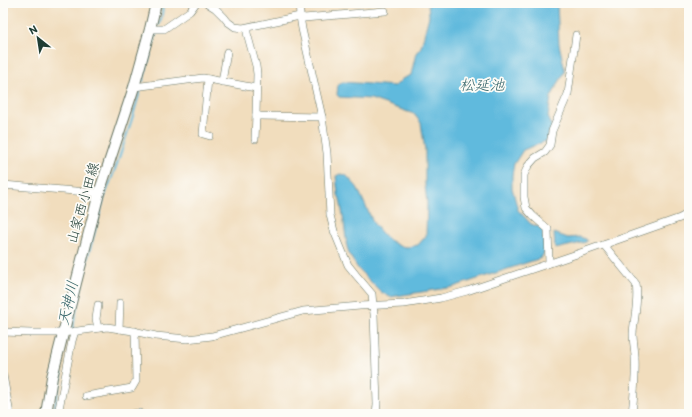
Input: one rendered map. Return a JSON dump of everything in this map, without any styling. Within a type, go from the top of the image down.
[{"type":"main road","name":"山家西小田線","points":[[46,414],[52,377],[99,193],[134,86],[156,3]]},
{"type":"street","points":[[150,29],[164,29],[190,11],[196,3]]},
{"type":"street","points":[[207,3],[215,8],[235,27],[246,28],[300,16],[304,18],[385,11]]},
{"type":"street","points":[[300,3],[300,16],[322,117],[327,153],[330,215],[334,231],[348,265],[372,294],[377,389],[376,414]]},
{"type":"street","points":[[246,28],[257,74],[255,139]]},
{"type":"street","points":[[549,263],[548,229],[526,208],[524,197],[524,175],[528,166],[535,158],[545,152],[550,144],[552,131],[568,94],[576,35]]},
{"type":"street","points":[[222,82],[227,52]]},
{"type":"street","points":[[134,86],[203,78],[256,88]]},
{"type":"street","points":[[208,79],[203,134],[210,136]]},
{"type":"street","points":[[256,116],[322,117]]},
{"type":"street","points":[[3,185],[99,193]]},
{"type":"street","points":[[3,332],[63,332],[107,327],[156,336],[187,339],[205,338],[303,311],[404,304],[441,298],[467,291],[604,245],[680,218],[689,213]]},
{"type":"street","points":[[604,245],[636,284],[638,292],[633,337],[636,357],[632,414]]},
{"type":"street","points":[[119,329],[120,303]]},
{"type":"street","points":[[98,305],[96,319],[98,328]]},
{"type":"street","points":[[58,414],[75,331]]},
{"type":"street","points":[[86,396],[132,388],[136,381],[135,332]]},
{"type":"street","points":[[3,375],[10,414]]},
{"type":"street","points":[[132,414],[139,414]]},
{"type":"water","name":"松延池","points":[[428,3],[557,3],[559,44],[565,71],[551,97],[548,117],[552,126],[546,141],[523,150],[514,164],[512,175],[512,188],[518,210],[531,224],[539,227],[543,231],[544,253],[541,258],[453,287],[390,297],[381,292],[359,270],[350,256],[347,247],[336,176],[340,174],[346,175],[357,187],[374,224],[386,238],[399,246],[408,247],[418,245],[426,236],[427,203],[425,185],[425,150],[421,123],[414,114],[371,99],[339,97],[337,95],[338,84],[343,82],[395,86],[402,79],[411,75],[416,53],[421,47],[429,16]]},
{"type":"water","points":[[554,233],[568,238],[579,237],[586,239],[587,241],[555,249]]},
{"type":"waterway","points":[[159,25],[162,16],[163,3]]},
{"type":"waterway","points":[[143,81],[156,34]]},
{"type":"waterway","name":"天神川","points":[[72,331],[88,256],[104,198],[117,164],[140,91]]},
{"type":"waterway","name":"天神川","points":[[53,414],[62,374]]}]
